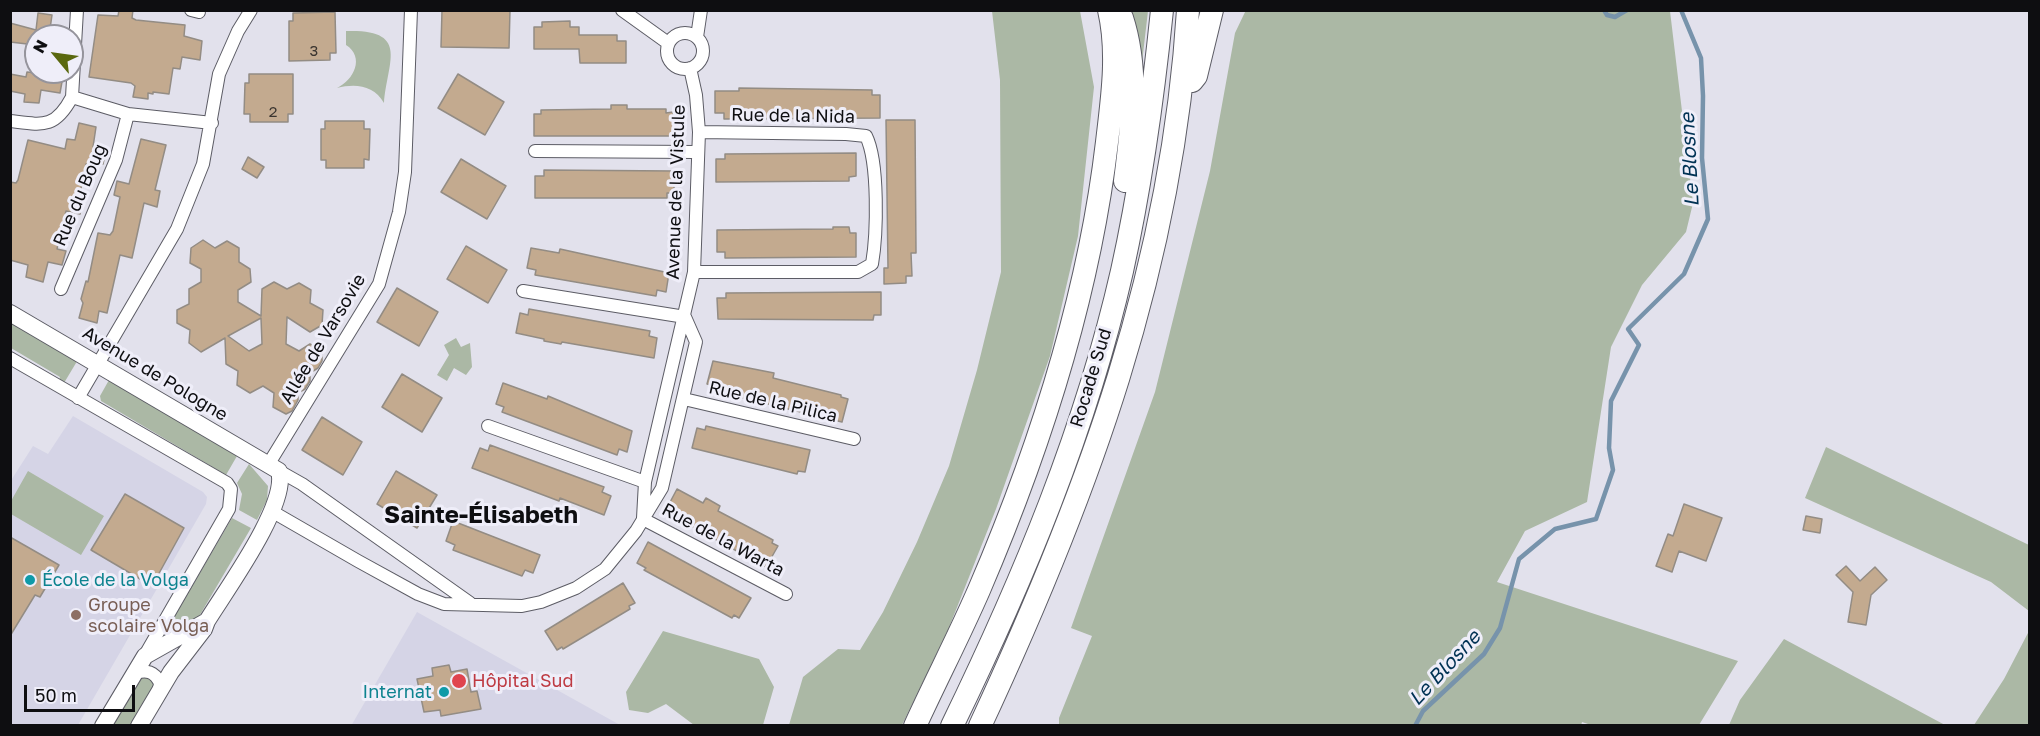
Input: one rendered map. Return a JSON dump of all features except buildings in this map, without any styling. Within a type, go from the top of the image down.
[{"type":"highway","points":[[915,726],[979,591],[1002,532],[1031,453],[1075,314],[1103,175],[1114,47],[1109,10]]},
{"type":"highway","points":[[1119,10],[1131,57],[1132,109],[1131,141],[1115,245],[1121,273]]},
{"type":"highway","name":"Rocade Sud","points":[[952,726],[1010,602],[1060,476],[1094,374],[1121,273],[1146,144],[1162,10]]},
{"type":"highway","name":"Rocade Sud","points":[[980,726],[1059,550],[1112,404],[1152,256],[1180,100],[1188,10]]},
{"type":"highway","points":[[1180,100],[1196,76],[1212,10]]},
{"type":"street","points":[[11,124],[47,125],[63,114],[72,97],[77,10]]},
{"type":"street","points":[[78,398],[177,229],[203,165],[219,74],[238,31],[251,10]]},
{"type":"street","name":"Allée de Varsovie","points":[[273,468],[379,284],[399,212],[405,172],[411,10]]},
{"type":"street","points":[[622,10],[668,43]]},
{"type":"street","points":[[697,37],[681,33],[668,43],[667,54],[672,64],[682,69],[698,64],[703,53],[697,37],[701,10]]},
{"type":"street","name":"Avenue de la Vistule","points":[[643,519],[645,482],[694,272],[696,152],[699,132],[696,95],[690,68]]},
{"type":"street","points":[[72,97],[128,114],[212,123]]},
{"type":"street","name":"Rue du Boug","points":[[61,288],[116,160],[128,114]]},
{"type":"street","name":"Rue de la Nida","points":[[694,272],[858,272],[872,264],[875,247],[872,149],[866,136],[699,132]]},
{"type":"street","points":[[535,151],[696,152]]},
{"type":"street","points":[[273,512],[418,594],[444,604],[522,606],[541,603],[576,588],[605,569],[643,519],[662,489],[696,342],[685,317],[523,291]]},
{"type":"street","name":"Avenue de Pologne","points":[[10,313],[273,468]]},
{"type":"street","points":[[10,358],[227,483],[232,493],[229,509],[104,726]]},
{"type":"street","name":"Rue de la Pilica","points":[[684,399],[854,440]]},
{"type":"street","points":[[488,426],[645,482]]},
{"type":"street","points":[[139,726],[181,659],[194,646],[273,512],[281,482],[273,468]]},
{"type":"street","points":[[273,468],[302,484],[470,603]]},
{"type":"street","name":"Rue de la Warta","points":[[643,519],[786,594]]},
{"type":"street","points":[[145,656],[207,621]]},
{"type":"street","points":[[135,673],[143,671],[153,673],[160,683],[159,691]]},
{"type":"shaded area","name":"Groupe scolaire Volga","points":[[73,416],[203,492],[207,497],[206,504],[78,725],[11,725],[10,482],[33,446],[48,454]]},
{"type":"shaded area","name":"Hôpital Sud","points":[[417,612],[620,725],[351,726]]},
{"type":"green space","points":[[1246,10],[1670,11],[1693,203],[1686,232],[1642,285],[1611,347],[1587,502],[1525,531],[1497,582],[1738,661],[1699,725],[1594,726],[1582,722],[1581,726],[1059,725],[1059,718],[1092,636],[1071,628],[1155,392],[1210,171],[1235,33]]},
{"type":"green space","points":[[992,11],[1080,11],[1094,87],[1078,236],[1050,356],[996,509],[948,630],[902,725],[789,725],[803,677],[838,649],[860,650],[883,612],[917,542],[949,466],[977,370],[1001,272],[1000,80]]},
{"type":"green space","points":[[1126,11],[1148,11],[1141,71]]},
{"type":"green space","points":[[346,31],[366,32],[380,36],[387,42],[391,51],[384,103],[375,92],[364,87],[337,88],[348,80],[356,62],[352,50],[346,45]]},
{"type":"green space","points":[[11,322],[79,358],[64,383],[59,380],[60,377],[11,348]]},
{"type":"green space","points":[[456,338],[461,347],[470,343],[472,367],[466,375],[454,368],[447,381],[437,375],[449,355],[444,345]]},
{"type":"green space","points":[[109,380],[237,456],[226,475],[101,401],[100,396]]},
{"type":"green space","points":[[1826,447],[2029,545],[2029,611],[1991,582],[1805,498]]},
{"type":"green space","points":[[249,464],[268,486],[267,500],[257,520],[239,510],[242,494],[237,483]]},
{"type":"green space","points":[[28,471],[104,516],[81,555],[11,514],[11,501]]},
{"type":"green space","points":[[232,518],[251,528],[194,625],[161,639]]},
{"type":"green space","points":[[663,631],[759,659],[774,687],[763,725],[694,725],[666,704],[648,713],[629,710],[626,692]]},
{"type":"green space","points":[[2029,631],[2029,725],[1974,725],[2004,679]]},
{"type":"green space","points":[[1784,639],[1945,725],[1729,725],[1740,700]]},
{"type":"green space","points":[[149,677],[156,687],[135,725],[110,726],[138,678]]},
{"type":"waterway","name":"Le Blosne","points":[[1604,10],[1607,15],[1615,17],[1627,10]]},
{"type":"waterway","name":"Le Blosne","points":[[1415,726],[1423,711],[1484,654],[1500,628],[1519,559],[1555,529],[1596,519],[1613,470],[1609,448],[1611,401],[1639,345],[1628,329],[1684,274],[1708,219],[1702,158],[1701,58],[1681,10]]},
{"type":"place","name":"École de la Volga","points":[[30,580]]},
{"type":"place","name":"Groupe scolaire Volga","points":[[76,615]]},
{"type":"place","name":"Hôpital Sud","points":[[459,681]]},
{"type":"place","name":"Internat","points":[[444,692]]},
{"type":"district","name":"Sainte-Élisabeth","points":[[481,515]]}]
